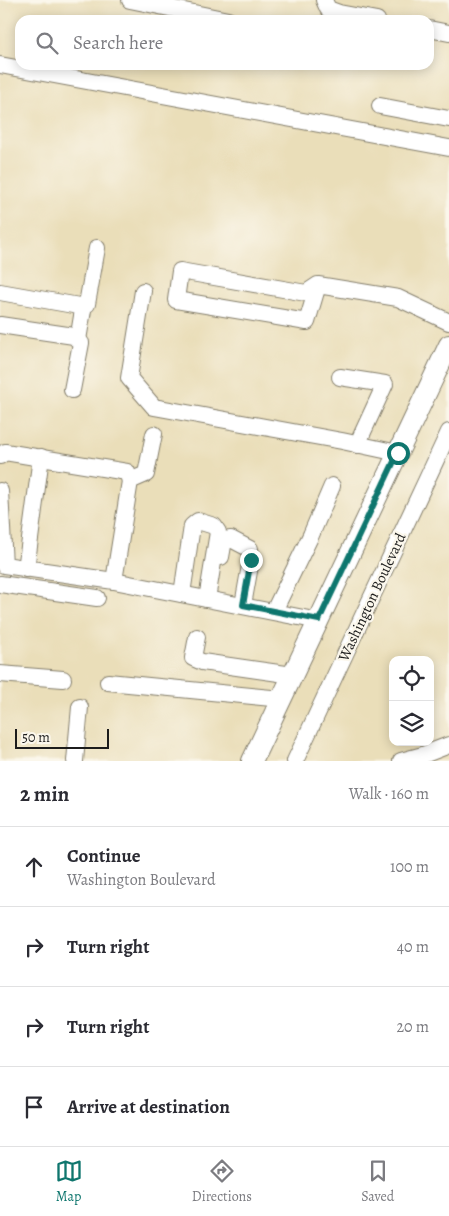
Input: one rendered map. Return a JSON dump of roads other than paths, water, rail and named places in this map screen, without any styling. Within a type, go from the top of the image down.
[{"type":"main road","points":[[252,761],[449,345]]},
{"type":"street","points":[[130,0],[204,15]]},
{"type":"street","points":[[324,0],[328,9],[350,15]]},
{"type":"street","points":[[434,30],[449,33]]},
{"type":"street","points":[[0,65],[15,68]]},
{"type":"street","points":[[27,70],[449,148]]},
{"type":"street","points":[[380,106],[449,119]]},
{"type":"street","points":[[0,292],[79,306],[87,304],[97,248]]},
{"type":"street","points":[[318,285],[306,322],[176,300],[180,271],[306,293],[318,285],[398,298],[449,322]]},
{"type":"street","points":[[143,291],[129,378],[154,407],[398,453]]},
{"type":"street","points":[[78,340],[84,304]]},
{"type":"street","points":[[0,325],[74,336],[81,343],[72,390]]},
{"type":"street","points":[[340,377],[385,384],[357,445]]},
{"type":"street","name":"Washington Boulevard","points":[[295,761],[449,432]]},
{"type":"street","points":[[130,481],[146,474],[154,434]]},
{"type":"street","points":[[0,456],[5,452],[127,472],[130,481],[114,581]]},
{"type":"street","points":[[26,569],[41,457]]},
{"type":"street","points":[[274,611],[332,486]]},
{"type":"street","points":[[0,491],[4,565],[114,581],[319,620]]},
{"type":"street","points":[[182,594],[192,526],[198,521],[214,526],[218,532],[211,599]]},
{"type":"street","points":[[211,599],[224,540],[231,539],[250,549],[251,560],[243,605]]},
{"type":"street","points":[[0,584],[97,598]]},
{"type":"street","points":[[197,637],[193,658],[202,662],[293,675]]},
{"type":"street","points":[[0,674],[63,679]]},
{"type":"street","points":[[108,682],[282,699]]},
{"type":"street","points":[[75,761],[80,707]]},
{"type":"street","points":[[401,761],[424,758],[449,745]]}]
